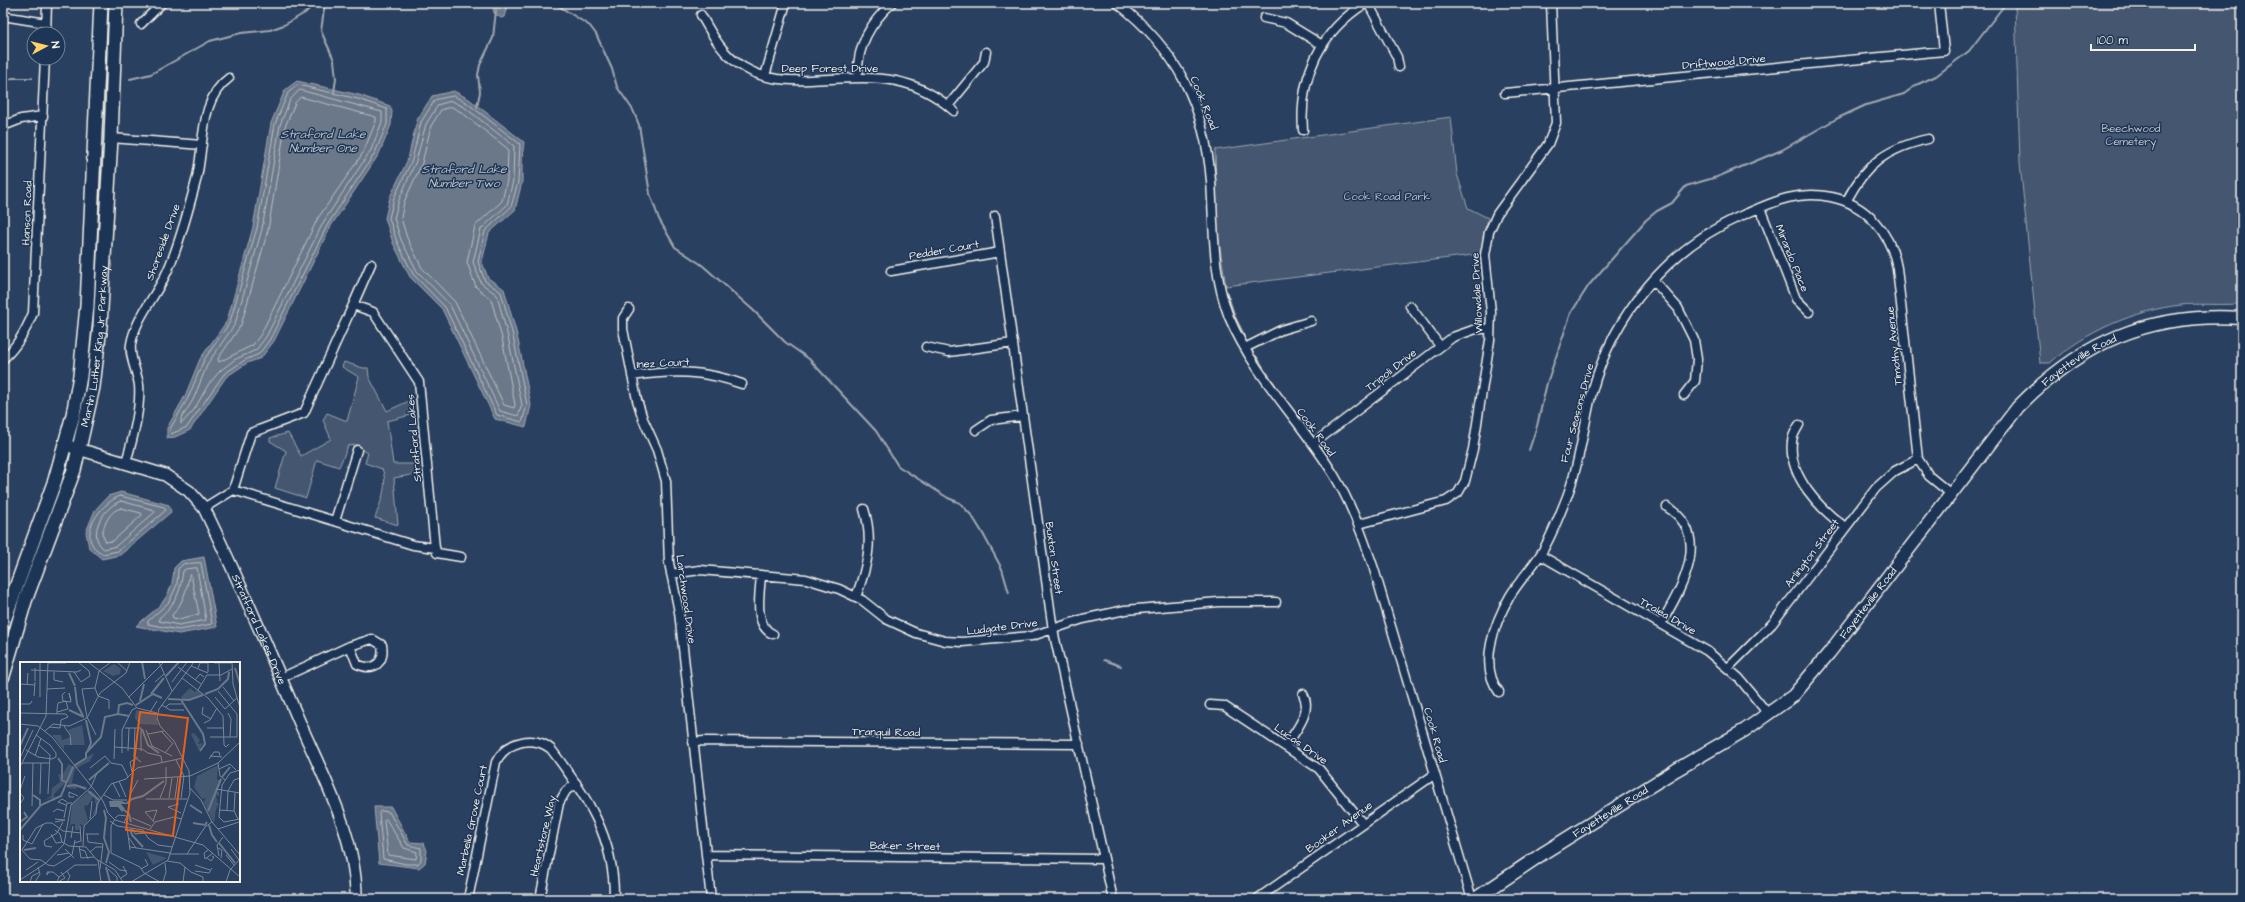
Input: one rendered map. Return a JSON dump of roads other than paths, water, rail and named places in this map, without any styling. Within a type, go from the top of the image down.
[{"type":"main road","name":"Martin Luther King Jr Parkway","points":[[3,623],[66,445],[80,376],[85,336],[102,3]]},
{"type":"main road","name":"Martin Luther King Jr Parkway","points":[[3,676],[25,601],[65,497],[79,449],[96,366],[111,138],[116,3]]},
{"type":"main road","name":"Fayetteville Road","points":[[1474,899],[1545,852],[1669,774],[1769,715],[1799,689],[2018,408],[2047,379],[2066,364],[2094,347],[2118,336],[2155,325],[2198,318],[2242,318]]},
{"type":"street","points":[[3,16],[46,23],[47,3]]},
{"type":"street","points":[[141,24],[162,3]]},
{"type":"street","points":[[765,76],[786,3]]},
{"type":"street","points":[[858,78],[858,61],[865,38],[877,18],[892,3]]},
{"type":"street","name":"Cook Road","points":[[1117,3],[1145,27],[1170,56],[1201,119],[1208,154],[1212,225],[1218,279],[1229,316],[1245,348],[1274,393],[1313,444],[1334,475],[1359,524],[1474,899]]},
{"type":"street","points":[[1303,130],[1302,101],[1309,70],[1322,45],[1344,19],[1367,3],[1397,57],[1399,67]]},
{"type":"street","name":"Willowdale Drive","points":[[1359,524],[1438,504],[1452,498],[1461,488],[1469,471],[1490,329],[1490,304],[1485,254],[1488,235],[1496,214],[1552,137],[1556,123],[1551,3]]},
{"type":"street","name":"Driftwood Drive","points":[[1505,93],[1944,51],[1939,3]]},
{"type":"street","name":"Deep Forest Drive","points":[[701,15],[710,32],[727,54],[744,68],[765,76],[791,81],[858,78],[899,80],[930,93],[951,108],[984,62],[986,52]]},
{"type":"street","points":[[1264,18],[1286,23],[1322,45]]},
{"type":"street","name":"Hanson Road","points":[[3,359],[10,353],[25,331],[33,313],[45,66]]},
{"type":"street","name":"Shoreside Drive","points":[[126,462],[140,398],[131,344],[136,329],[168,270],[196,182],[207,114],[212,96],[229,78]]},
{"type":"street","points":[[3,126],[21,119],[43,116]]},
{"type":"street","points":[[111,138],[202,146]]},
{"type":"street","points":[[1847,200],[1857,181],[1880,158],[1902,146],[1928,139]]},
{"type":"street","name":"Four Seasons Drive","points":[[1499,692],[1491,683],[1489,668],[1490,654],[1497,622],[1510,596],[1540,555],[1566,500],[1593,390],[1606,351],[1631,307],[1667,265],[1706,235],[1760,208],[1788,197],[1802,194],[1847,200]]},
{"type":"street","name":"Timothy Avenue","points":[[1847,200],[1879,227],[1890,244],[1896,259],[1918,459],[1929,476],[1951,494]]},
{"type":"street","name":"Mirando Place","points":[[1760,208],[1796,298],[1809,312]]},
{"type":"street","name":"Buxton Street","points":[[995,216],[1053,630],[1113,899]]},
{"type":"street","name":"Pedder Court","points":[[891,271],[1000,252]]},
{"type":"street","points":[[204,508],[233,490],[251,433],[304,412],[354,305],[371,264]]},
{"type":"street","points":[[1653,280],[1678,308],[1694,340],[1697,359],[1695,380],[1684,395]]},
{"type":"street","name":"Stratford Lakes","points":[[354,305],[373,312],[420,382],[435,548]]},
{"type":"street","points":[[1410,306],[1440,346]]},
{"type":"street","name":"Larchwood Drive","points":[[629,309],[623,318],[623,329],[632,376],[643,419],[657,450],[663,469],[667,494],[668,547],[678,612],[711,899]]},
{"type":"street","points":[[1245,348],[1281,330],[1311,321]]},
{"type":"street","name":"Tripoli Drive","points":[[1313,444],[1440,346],[1464,331],[1490,329]]},
{"type":"street","points":[[926,347],[949,352],[1013,343]]},
{"type":"street","name":"Inez Court","points":[[632,376],[678,371],[713,375],[742,384]]},
{"type":"street","points":[[976,430],[991,420],[1023,416]]},
{"type":"street","points":[[1799,425],[1792,440],[1795,462],[1800,476],[1817,504],[1845,527]]},
{"type":"street","name":"Stratford Lakes Drive","points":[[66,445],[165,475],[189,491],[204,508],[281,678],[345,831],[355,866],[356,899]]},
{"type":"street","points":[[335,521],[357,450]]},
{"type":"street","name":"Arlington Street","points":[[1728,668],[1772,624],[1845,527],[1882,482],[1907,464],[1918,459]]},
{"type":"street","points":[[233,490],[413,545],[435,548],[438,553],[461,557]]},
{"type":"street","points":[[1661,624],[1682,587],[1688,570],[1690,554],[1689,536],[1683,520],[1678,514],[1667,507]]},
{"type":"street","points":[[856,597],[866,569],[869,551],[869,531],[864,509]]},
{"type":"street","name":"Tralea Drive","points":[[1540,555],[1707,651],[1728,668],[1750,690],[1769,715]]},
{"type":"street","name":"Ludgate Drive","points":[[671,574],[700,570],[806,579],[839,589],[856,597],[901,626],[916,633],[945,641],[980,642],[1016,638],[1053,630],[1090,617],[1125,610],[1219,602],[1276,602]]},
{"type":"street","points":[[761,575],[760,602],[762,623],[765,629],[773,634]]},
{"type":"street","points":[[281,678],[350,646]]},
{"type":"street","points":[[1286,746],[1307,709],[1306,700],[1303,694]]},
{"type":"street","name":"Lucas Drive","points":[[1210,705],[1224,706],[1319,769],[1363,824]]},
{"type":"street","name":"Marbella Grove Court","points":[[468,899],[493,770],[499,755],[519,742],[528,741],[545,744],[576,783],[591,806],[602,831],[612,875],[614,899]]},
{"type":"street","name":"Tranquil Road","points":[[693,742],[1079,744]]},
{"type":"street","name":"Booker Avenue","points":[[1257,899],[1435,774]]},
{"type":"street","name":"Heartstone Way","points":[[540,899],[559,803],[566,791],[576,783]]},
{"type":"street","name":"Baker Street","points":[[706,855],[1104,859]]},
{"type":"water","points":[[492,3],[508,3],[504,17],[501,18],[494,13]]},
{"type":"water","name":"Straford Lake Number One","points":[[297,81],[359,95],[390,106],[392,111],[391,125],[379,154],[331,226],[274,341],[261,358],[247,363],[226,377],[190,430],[175,437],[167,438],[167,428],[185,396],[200,359],[227,321],[253,227],[271,123],[285,90]]},
{"type":"water","name":"Straford Lake Number Two","points":[[454,91],[469,99],[524,142],[522,182],[515,210],[489,233],[482,262],[488,278],[504,289],[517,335],[531,405],[526,427],[495,419],[442,309],[410,277],[393,243],[385,218],[390,197],[408,159],[417,120],[432,96]]},
{"type":"water","points":[[121,492],[169,505],[171,512],[120,555],[102,559],[89,548],[86,532],[95,510],[108,496]]},
{"type":"water","points":[[204,557],[217,627],[179,634],[136,626],[163,602],[173,579],[174,568],[181,561]]},
{"type":"water","points":[[374,807],[391,807],[410,842],[424,843],[427,851],[425,863],[419,868],[379,863]]},
{"type":"waterway","points":[[130,79],[151,74],[210,41],[241,33],[270,30],[284,25],[305,13],[315,3]]},
{"type":"waterway","points":[[325,3],[321,31],[334,60],[336,79],[334,92]]},
{"type":"waterway","points":[[554,3],[590,26],[596,34],[612,69],[617,87],[633,110],[639,125],[650,194],[659,219],[675,247],[702,265],[753,310],[785,342],[809,359],[876,431],[898,466],[948,498],[960,503],[972,516],[982,532],[1002,569],[1009,593]]},
{"type":"waterway","points":[[1529,450],[1537,426],[1547,383],[1571,313],[1589,285],[1646,220],[1657,211],[1672,203],[1686,186],[1717,177],[1782,150],[1836,119],[1866,105],[1904,94],[1916,85],[1936,76],[1969,51],[2006,3]]},
{"type":"waterway","points":[[477,107],[480,92],[478,75],[480,65],[493,38],[496,10]]},
{"type":"waterway","points":[[3,82],[13,78],[32,78]]},
{"type":"waterway","points":[[1227,293],[1235,317],[1244,335]]},
{"type":"waterway","points":[[1256,356],[1263,367]]},
{"type":"waterway","points":[[1267,373],[1277,388]]},
{"type":"waterway","points":[[1281,394],[1291,408]]},
{"type":"waterway","points":[[1296,413],[1303,424]]},
{"type":"waterway","points":[[1305,427],[1310,431]]},
{"type":"waterway","points":[[1104,660],[1121,666]]},
{"type":"park label","name":"Beechwood Cemetery","points":[[2131,134]]},
{"type":"park label","name":"Cook Road Park","points":[[1387,196]]}]
